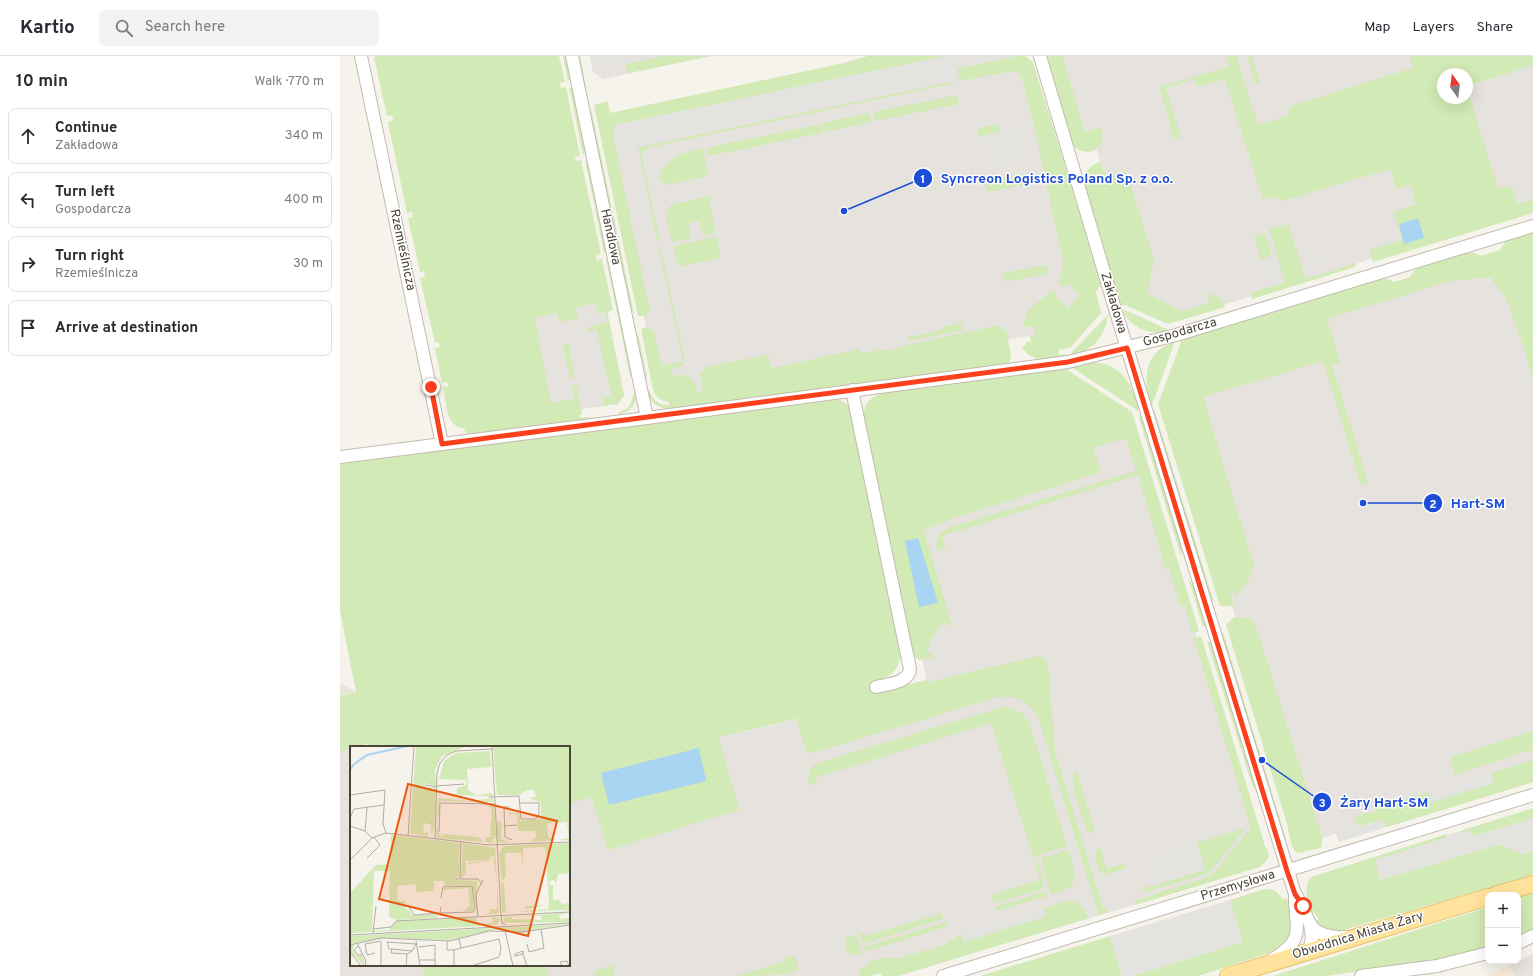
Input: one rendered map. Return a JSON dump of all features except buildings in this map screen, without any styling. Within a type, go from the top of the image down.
[{"type":"main road","points":[[1505,892],[1533,884]]},
{"type":"main road","name":"Obwodnica Miasta Żary","points":[[1228,976],[1485,898]]},
{"type":"street","name":"Rzemieślnicza","points":[[361,56],[442,444]]},
{"type":"street","name":"Handlowa","points":[[572,56],[647,418]]},
{"type":"street","name":"Zakładowa","points":[[1040,56],[1127,348],[1287,871],[1295,894],[1301,902],[1310,924],[1312,936],[1309,952]]},
{"type":"street","name":"Gospodarcza","points":[[340,457],[1068,362],[1176,335],[1533,226]]},
{"type":"street","points":[[852,390],[910,669],[909,674],[905,679],[876,687]]},
{"type":"street","name":"Przemysłowa","points":[[943,976],[1533,795]]},
{"type":"street","name":"Zakładowa","points":[[1295,894],[1294,905],[1297,926],[1302,941],[1309,952]]},
{"type":"street","points":[[1310,924],[1319,932],[1329,936],[1339,938],[1358,936]]},
{"type":"street","name":"Zakładowa","points":[[1262,966],[1290,948],[1295,940],[1297,926]]},
{"type":"street","points":[[1521,942],[1533,936]]},
{"type":"street","points":[[1361,976],[1437,966],[1485,954]]},
{"type":"shaded area","points":[[590,56],[711,56],[603,79],[593,72]]},
{"type":"shaded area","points":[[590,56],[619,56],[621,66],[593,71]]},
{"type":"shaded area","points":[[868,56],[1020,56],[1094,299],[1027,350],[1026,342],[1031,342],[1030,336],[670,397],[646,327],[603,123]]},
{"type":"shaded area","points":[[946,56],[954,56],[957,69],[952,70],[954,81],[635,148],[680,362],[672,364],[626,147],[616,149],[613,133],[616,129],[615,125]]},
{"type":"shaded area","points":[[1056,56],[1413,56],[1458,232],[1181,318],[1127,289],[1091,172],[1100,162],[1097,149],[1083,146]]},
{"type":"shaded area","points":[[1533,56],[1533,210],[1507,218],[1469,104],[1473,104],[1473,72]]},
{"type":"shaded area","points":[[1018,120],[1027,163],[985,172],[978,137],[1000,132],[999,124]]},
{"type":"shaded area","points":[[1533,190],[1533,199],[1518,204],[1515,196]]},
{"type":"shaded area","points":[[1365,207],[1370,222],[1362,224],[1357,209]]},
{"type":"shaded area","points":[[1399,232],[1402,240],[1381,246],[1379,238]]},
{"type":"shaded area","points":[[1344,249],[1347,257],[1304,270],[1301,261]]},
{"type":"shaded area","points":[[1509,253],[1533,332],[1533,782],[1387,827],[1382,820],[1306,843],[1231,603],[1191,351]]},
{"type":"shaded area","points":[[1274,257],[1282,283],[1253,292],[1254,263]]},
{"type":"shaded area","points":[[1158,290],[1181,302],[1207,294],[1210,302],[1182,311],[1155,297]]},
{"type":"shaded area","points":[[604,295],[624,395],[618,404],[539,415],[524,313]]},
{"type":"shaded area","points":[[597,330],[611,396],[602,398],[588,332]]},
{"type":"shaded area","points":[[580,344],[586,372],[578,374],[572,346]]},
{"type":"shaded area","points":[[588,384],[592,400],[584,402],[580,386]]},
{"type":"shaded area","points":[[1129,414],[1264,855],[1183,890],[898,976],[882,976],[880,973],[871,976],[469,976],[466,966],[570,966],[570,772],[928,689],[898,539]]},
{"type":"shaded area","points":[[340,682],[356,692],[340,696]]},
{"type":"shaded area","points":[[350,748],[350,966],[421,966],[424,976],[340,976],[340,751]]},
{"type":"shaded area","points":[[1491,774],[1493,783],[1432,802],[1429,793]]},
{"type":"shaded area","points":[[1533,818],[1533,851],[1522,854],[1500,844],[1380,880],[1375,860],[1445,838],[1448,835],[1460,831],[1462,833],[1471,830],[1472,835],[1475,836]]},
{"type":"shaded area","points":[[1383,820],[1387,827],[1339,842],[1336,834]]},
{"type":"shaded area","points":[[1197,843],[1205,870],[1153,886],[1147,862],[1158,859],[1158,854]]},
{"type":"shaded area","points":[[1230,900],[1243,942],[1132,976],[1122,976],[1110,936]]},
{"type":"shaded area","points":[[1044,908],[1047,916],[964,942],[961,933]]},
{"type":"shaded area","points":[[1533,954],[1533,976],[1515,976],[1509,965],[1521,964],[1521,960]]},
{"type":"shaded area","points":[[1509,965],[1515,976],[1488,976]]},
{"type":"green space","points":[[559,56],[565,82],[560,83],[561,88],[566,87],[580,156],[575,157],[576,161],[581,160],[601,254],[596,256],[597,260],[602,259],[613,310],[607,312],[624,395],[618,404],[604,406],[588,329],[590,326],[607,322],[605,312],[598,314],[595,303],[576,308],[578,318],[559,322],[556,313],[534,318],[551,403],[574,399],[572,385],[576,384],[582,413],[580,418],[591,417],[590,418],[469,435],[465,432],[464,428],[458,427],[450,419],[443,387],[449,386],[447,382],[442,383],[435,348],[440,347],[439,342],[435,343],[420,278],[425,276],[424,271],[420,272],[408,218],[413,217],[412,212],[407,213],[388,122],[393,120],[392,115],[387,116],[374,57]]},
{"type":"green space","points":[[563,56],[566,56],[571,77],[568,81]]},
{"type":"green space","points":[[577,56],[580,56],[587,91],[584,86]]},
{"type":"green space","points":[[664,56],[711,56],[628,73],[625,64]]},
{"type":"green space","points":[[868,56],[946,56],[615,125],[616,129],[613,135],[649,307],[649,311],[645,316],[638,316],[594,105],[608,101],[610,113],[844,63]]},
{"type":"green space","points":[[1018,56],[1025,56],[1033,62],[1101,284],[1096,292],[1101,313],[1070,348],[1058,350],[1059,355],[1064,354],[1065,356],[1046,359],[1030,356],[1025,352],[1022,346],[1026,345],[1026,342],[1031,342],[1030,336],[1035,335],[1034,326],[1024,327],[1026,315],[1029,310],[1053,290],[1057,295],[1055,297],[1068,308],[1080,295],[1068,284],[1063,288],[1058,283],[1062,272],[1063,261],[1034,126],[1022,79],[1018,72],[1012,71],[962,81],[962,77],[959,77],[957,69]]},
{"type":"green space","points":[[1044,56],[1062,56],[1085,132],[1100,127],[1102,141],[1096,150],[1085,152],[1073,146]]},
{"type":"green space","points":[[1227,56],[1236,56],[1258,125],[1289,115],[1288,111],[1290,106],[1413,68],[1410,56],[1533,56],[1533,65],[1473,84],[1473,68],[1437,68],[1437,104],[1472,104],[1498,189],[1509,186],[1510,189],[1513,189],[1518,204],[1533,199],[1533,213],[1373,262],[1369,250],[1402,239],[1393,212],[1416,205],[1410,185],[1396,189],[1390,169],[1279,202],[1277,196],[1263,200],[1225,79],[1197,87],[1195,79],[1166,88],[1181,137],[1174,139],[1159,87],[1230,66]]},
{"type":"green space","points":[[1247,56],[1252,56],[1260,83],[1255,84]]},
{"type":"green space","points":[[954,81],[954,83],[647,148],[642,153],[642,157],[660,241],[657,242],[638,147]]},
{"type":"green space","points":[[569,87],[573,89],[586,151],[583,155]]},
{"type":"green space","points":[[957,95],[959,104],[875,121],[873,112]]},
{"type":"green space","points":[[591,108],[634,314],[631,310],[590,114]]},
{"type":"green space","points":[[869,113],[871,122],[824,132],[822,123]]},
{"type":"green space","points":[[820,124],[822,133],[708,156],[706,148]]},
{"type":"green space","points":[[996,124],[999,126],[1000,132],[978,137],[978,129]]},
{"type":"green space","points":[[703,148],[708,176],[667,185],[660,181],[660,176],[663,169],[671,160],[686,152]]},
{"type":"green space","points":[[585,160],[588,163],[607,250],[604,253]]},
{"type":"green space","points":[[1100,162],[1106,177],[1126,171],[1128,176],[1154,260],[1147,293],[1182,311],[1209,302],[1207,294],[1219,297],[1223,301],[1225,307],[1168,324],[1125,305],[1120,305],[1083,183],[1088,170],[1093,165]]},
{"type":"green space","points":[[1025,174],[1030,181],[1027,184],[987,192],[985,182]]},
{"type":"green space","points":[[711,196],[711,200],[709,200],[715,231],[714,233],[703,235],[699,221],[688,224],[691,238],[672,242],[668,228],[668,208],[671,205]]},
{"type":"green space","points":[[1288,224],[1306,279],[1357,263],[1355,267],[1252,299],[1250,293],[1285,282],[1269,229]]},
{"type":"green space","points":[[1533,232],[1533,381],[1524,348],[1510,307],[1490,277],[1450,281],[1327,319],[1340,362],[1332,365],[1368,483],[1361,485],[1323,361],[1203,397],[1254,566],[1248,581],[1236,597],[1234,591],[1230,593],[1234,606],[1220,606],[1158,404],[1181,342],[1180,340],[1381,278],[1394,282],[1410,277],[1418,267],[1467,252],[1481,256],[1500,250],[1509,239]]},
{"type":"green space","points":[[1265,233],[1272,256],[1261,259],[1254,237]]},
{"type":"green space","points":[[715,237],[717,239],[721,258],[682,266],[677,263],[673,246]]},
{"type":"green space","points":[[661,248],[685,361],[683,365],[671,369],[672,376],[682,375],[689,377],[694,382],[697,392],[703,390],[700,374],[706,367],[768,355],[772,368],[859,349],[861,354],[884,349],[886,351],[994,326],[1002,327],[1007,332],[1011,358],[1009,362],[1003,365],[670,409],[657,406],[649,397],[646,389],[649,390],[654,399],[659,403],[669,405],[669,402],[663,401],[659,398],[653,390],[641,329],[648,327],[654,331],[662,366],[683,361],[659,249]]},
{"type":"green space","points":[[606,259],[609,261],[634,379],[630,376]]},
{"type":"green space","points":[[1044,265],[1048,268],[1046,274],[1005,282],[1003,273]]},
{"type":"green space","points":[[1125,310],[1169,330],[1170,332],[1156,333],[1142,329],[1131,322],[1123,311]]},
{"type":"green space","points":[[1108,315],[1104,330],[1097,342],[1086,350],[1071,355],[1072,352]]},
{"type":"green space","points":[[961,323],[963,330],[909,341],[908,337],[942,330],[942,327]]},
{"type":"green space","points":[[638,333],[647,377],[645,380],[636,340]]},
{"type":"green space","points":[[1173,342],[1174,344],[1151,406],[1147,386],[1148,368],[1156,353],[1163,347]]},
{"type":"green space","points":[[568,343],[575,377],[570,378],[563,345]]},
{"type":"green space","points":[[1093,363],[1111,367],[1124,377],[1133,392],[1139,409],[1137,410],[1073,367]]},
{"type":"green space","points":[[1067,368],[1069,371],[1132,412],[1199,631],[1192,633],[1185,605],[1180,606],[1169,570],[1166,570],[1138,475],[942,536],[946,548],[937,551],[936,543],[938,537],[948,528],[1136,471],[1126,438],[1093,448],[1101,472],[954,518],[926,529],[924,532],[953,627],[943,622],[932,637],[927,651],[935,657],[919,660],[915,657],[912,649],[865,423],[864,412],[866,404],[872,398],[882,393]]},
{"type":"green space","points":[[636,391],[636,400],[633,406],[619,415],[619,412],[628,408]]},
{"type":"green space","points":[[837,399],[842,401],[853,413],[902,652],[898,665],[892,674],[888,677],[870,683],[872,693],[926,680],[928,682],[1038,656],[1044,658],[1048,664],[1055,752],[1102,905],[1108,912],[1099,915],[1038,717],[1025,702],[1014,698],[994,698],[813,753],[806,750],[796,719],[719,737],[739,810],[608,850],[591,797],[570,804],[570,746],[369,746],[368,744],[350,746],[350,748],[340,751],[340,696],[356,692],[340,611],[340,464]]},
{"type":"green space","points":[[1155,412],[1214,602],[1209,597],[1153,413]]},
{"type":"green space","points":[[1140,416],[1182,549],[1181,556],[1139,418]]},
{"type":"green space","points":[[1188,578],[1193,585],[1205,625],[1204,627],[1203,627]]},
{"type":"green space","points":[[1233,618],[1249,618],[1256,626],[1322,837],[1321,848],[1298,853],[1291,844],[1287,824],[1226,625]]},
{"type":"green space","points":[[1223,632],[1261,757],[1258,758],[1222,638]]},
{"type":"green space","points":[[1201,636],[1265,846],[1269,853],[1268,859],[1260,867],[1135,905],[1134,901],[1136,900],[1211,876],[1251,828],[1194,638]]},
{"type":"green space","points":[[1207,641],[1211,643],[1255,787],[1253,788]]},
{"type":"green space","points":[[1008,707],[1023,714],[1030,725],[1067,846],[1033,857],[991,723],[815,778],[817,783],[809,786],[809,773],[818,763],[999,708]]},
{"type":"green space","points":[[1533,731],[1533,751],[1530,752],[1530,750],[1455,775],[1450,757]]},
{"type":"green space","points":[[1533,760],[1533,782],[1387,827],[1382,820],[1358,827],[1355,817],[1356,815],[1376,812],[1375,808],[1428,792],[1432,802],[1493,783],[1491,773]]},
{"type":"green space","points":[[1263,763],[1286,839],[1286,844],[1260,764]]},
{"type":"green space","points":[[1077,771],[1095,833],[1088,832],[1086,829],[1074,790],[1072,776]]},
{"type":"green space","points":[[1533,808],[1533,818],[1475,836],[1462,833],[1460,831]]},
{"type":"green space","points":[[1246,828],[1209,873],[1146,892],[1142,891],[1141,889],[1205,870],[1197,843]]},
{"type":"green space","points":[[1447,834],[1447,837],[1380,880],[1500,844],[1522,854],[1533,851],[1533,875],[1340,931],[1327,930],[1316,922],[1319,919],[1309,904],[1306,893],[1308,882],[1311,877]]},
{"type":"green space","points":[[1100,847],[1107,869],[1124,864],[1126,868],[1106,874],[1100,872],[1095,855],[1097,849]]},
{"type":"green space","points":[[1068,850],[1075,873],[1073,884],[1061,892],[1051,895],[1041,861],[1042,858]]},
{"type":"green space","points":[[1034,861],[1038,862],[1044,885],[1042,889],[994,904],[991,895],[1040,880]]},
{"type":"green space","points":[[1265,889],[1275,891],[1282,899],[1287,898],[1290,911],[1291,929],[1287,940],[1278,950],[1198,976],[1132,976],[1242,942],[1230,900]]},
{"type":"green space","points":[[1046,891],[1047,896],[997,911],[995,907]]},
{"type":"green space","points":[[1533,892],[1533,930],[1521,935],[1521,928],[1521,896]]},
{"type":"green space","points":[[1067,901],[1078,903],[1089,918],[898,976],[882,976],[880,973],[871,976],[861,976],[859,968],[869,966],[868,962],[882,958],[897,959],[947,944],[961,933],[964,941],[1046,916],[1044,908]]},
{"type":"green space","points":[[1485,908],[1485,948],[1431,961],[1326,976],[1273,976]]},
{"type":"green space","points":[[942,913],[943,919],[863,944],[860,934],[863,933],[865,936]]},
{"type":"green space","points":[[946,922],[949,926],[865,952],[864,947]]},
{"type":"green space","points":[[856,935],[862,953],[853,955],[847,952],[845,944],[846,938]]},
{"type":"green space","points":[[1110,936],[1122,976],[980,976]]},
{"type":"green space","points":[[789,956],[794,957],[798,963],[798,970],[778,975],[735,976],[785,961],[784,958]]},
{"type":"green space","points":[[612,965],[615,976],[595,976],[594,971]]},
{"type":"green space","points":[[421,966],[546,966],[549,976],[424,976]]},
{"type":"water","points":[[1418,218],[1424,238],[1404,244],[1399,224]]},
{"type":"water","points":[[918,538],[938,603],[919,607],[905,541]]},
{"type":"water","points":[[699,748],[706,781],[609,805],[601,773]]},
{"type":"place","name":"Syncreon Logistics Poland Sp. z o.o.","points":[[844,211]]},
{"type":"place","name":"Hart-SM","points":[[1363,503]]},
{"type":"place","name":"Żary Hart-SM","points":[[1262,760]]},
{"type":"route","points":[[431,387],[442,444],[1068,362],[1127,348],[1287,871],[1295,894],[1303,906]]}]
